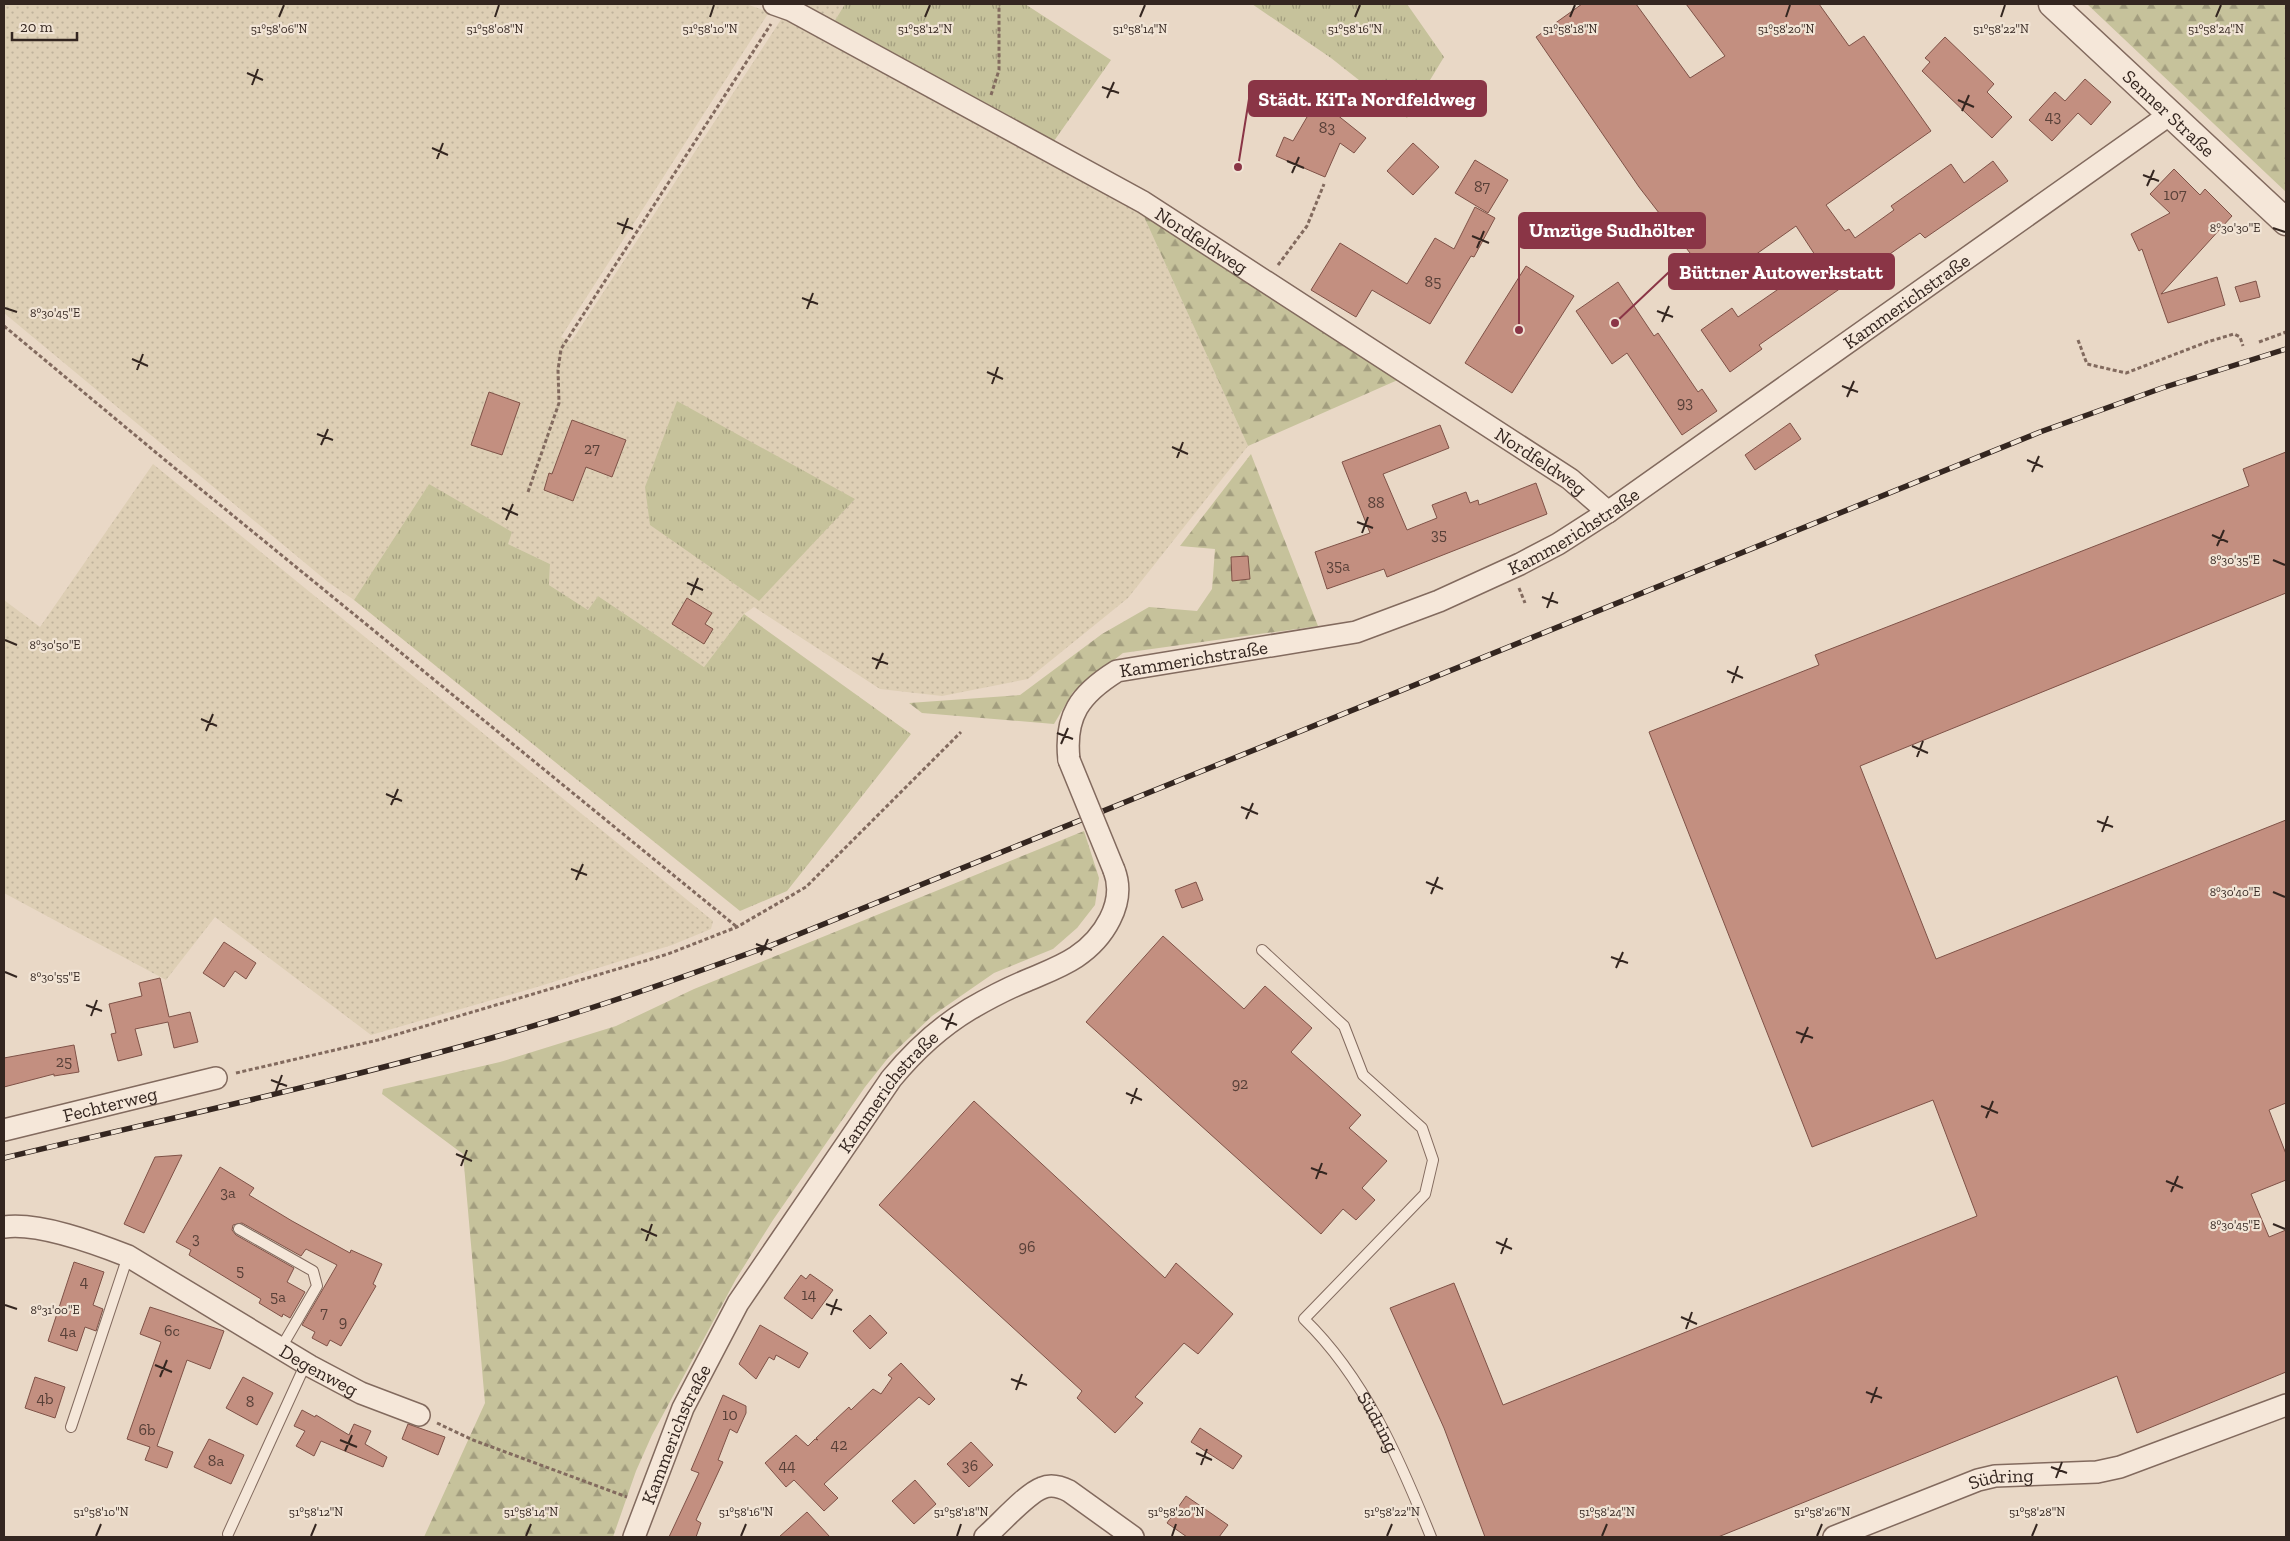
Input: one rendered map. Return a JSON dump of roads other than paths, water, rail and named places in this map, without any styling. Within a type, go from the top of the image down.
[{"type":"street","name":"Senner Straße","points":[[2052,4],[2286,222]]},
{"type":"street","name":"Nordfeldweg","points":[[778,5],[1143,202],[1570,479],[1608,512]]},
{"type":"street","name":"Kammerichstraße","points":[[634,1537],[645,1504],[684,1408],[738,1303],[891,1079],[906,1060],[948,1022],[992,996],[1061,966],[1077,957],[1100,934],[1116,906],[1118,888],[1114,870],[1069,760],[1067,736],[1069,724],[1080,702],[1090,690],[1117,671],[1356,632],[1439,601],[1520,564],[1558,544],[1608,512],[2170,115]]},
{"type":"street","name":"Fechterweg","points":[[4,1130],[216,1078]]},
{"type":"street","name":"Degenweg","points":[[4,1227],[16,1225],[43,1230],[102,1246],[128,1256],[306,1363],[361,1393],[418,1415]]},
{"type":"street","name":"Südring","points":[[1834,1537],[1978,1480],[2010,1474],[2096,1472],[2120,1467],[2286,1405]]},
{"type":"street","points":[[985,1537],[1033,1494],[1042,1488],[1050,1486],[1060,1487],[1069,1491],[1133,1537]]},
{"type":"lane","name":"Südring","points":[[1262,950],[1344,1026],[1363,1075],[1422,1128],[1432,1160],[1425,1194],[1304,1319],[1327,1344],[1364,1396],[1401,1464],[1431,1537]]},
{"type":"lane","points":[[238,1229],[313,1271],[317,1286],[281,1348]]},
{"type":"lane","points":[[71,1427],[128,1256]]},
{"type":"lane","points":[[228,1534],[306,1363]]},
{"type":"railway","points":[[4,1158],[316,1084],[440,1052],[570,1014],[705,969],[772,945],[2040,432],[2162,388],[2286,349]]},
{"type":"place","name":"Städt. KiTa Nordfeldweg","points":[[1238,167]]},
{"type":"place","name":"Büttner Autowerkstatt","points":[[1615,323]]},
{"type":"place","name":"Umzüge Sudhölter","points":[[1519,330]]}]
